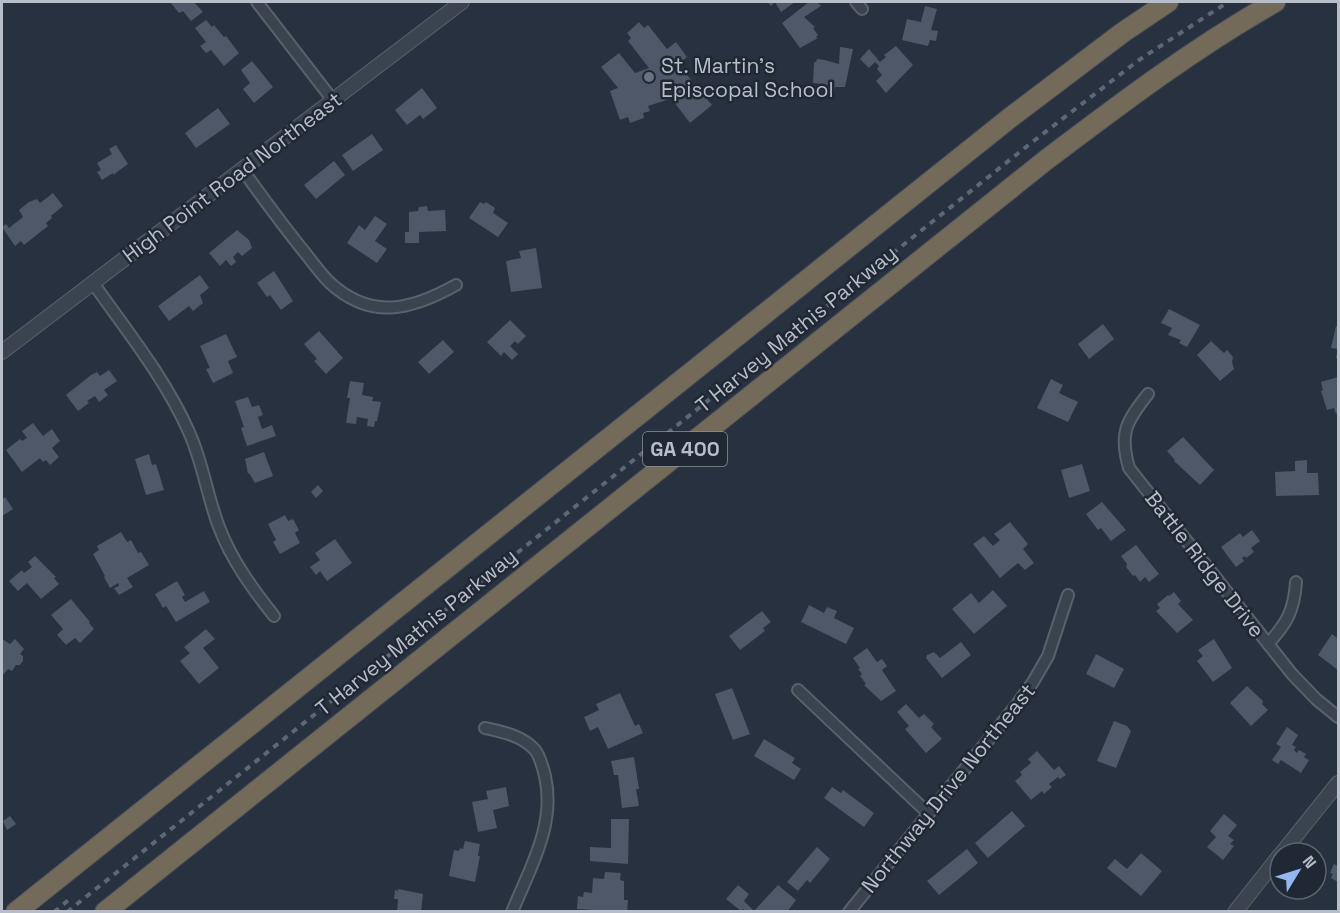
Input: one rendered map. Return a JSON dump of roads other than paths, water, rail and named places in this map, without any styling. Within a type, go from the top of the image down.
[{"type":"highway","name":"T Harvey Mathis Parkway","points":[[16,912],[1011,117],[1113,39],[1168,2]]},
{"type":"highway","name":"T Harvey Mathis Parkway","points":[[105,912],[1046,160],[1209,42],[1275,2]]},
{"type":"street","points":[[257,2],[332,99]]},
{"type":"street","name":"High Point Road Northeast","points":[[2,352],[462,2]]},
{"type":"street","points":[[242,169],[285,229],[327,280],[351,298],[379,307],[399,308],[431,299],[456,285]]},
{"type":"street","points":[[93,283],[156,371],[180,411],[200,459],[219,527],[237,566],[274,616]]},
{"type":"street","name":"Battle Ridge Drive","points":[[1148,394],[1132,414],[1125,430],[1124,450],[1129,468],[1292,674],[1316,699],[1338,717]]},
{"type":"street","points":[[1268,644],[1290,616],[1295,600],[1296,582]]},
{"type":"street","name":"Northway Drive Northeast","points":[[849,912],[1033,682],[1048,657],[1068,595]]},
{"type":"street","points":[[798,690],[928,813]]},
{"type":"street","points":[[485,728],[514,735],[535,750],[548,788],[549,812],[544,834],[512,912]]},
{"type":"street","points":[[1291,841],[1338,783]]},
{"type":"street","points":[[1235,912],[1268,870]]},
{"type":"railway","points":[[67,912],[1031,143],[1139,60],[1228,2]]},
{"type":"railway","points":[[54,912],[71,898]]},
{"type":"place","name":"St. Martin's Episcopal School","points":[[649,77]]}]
